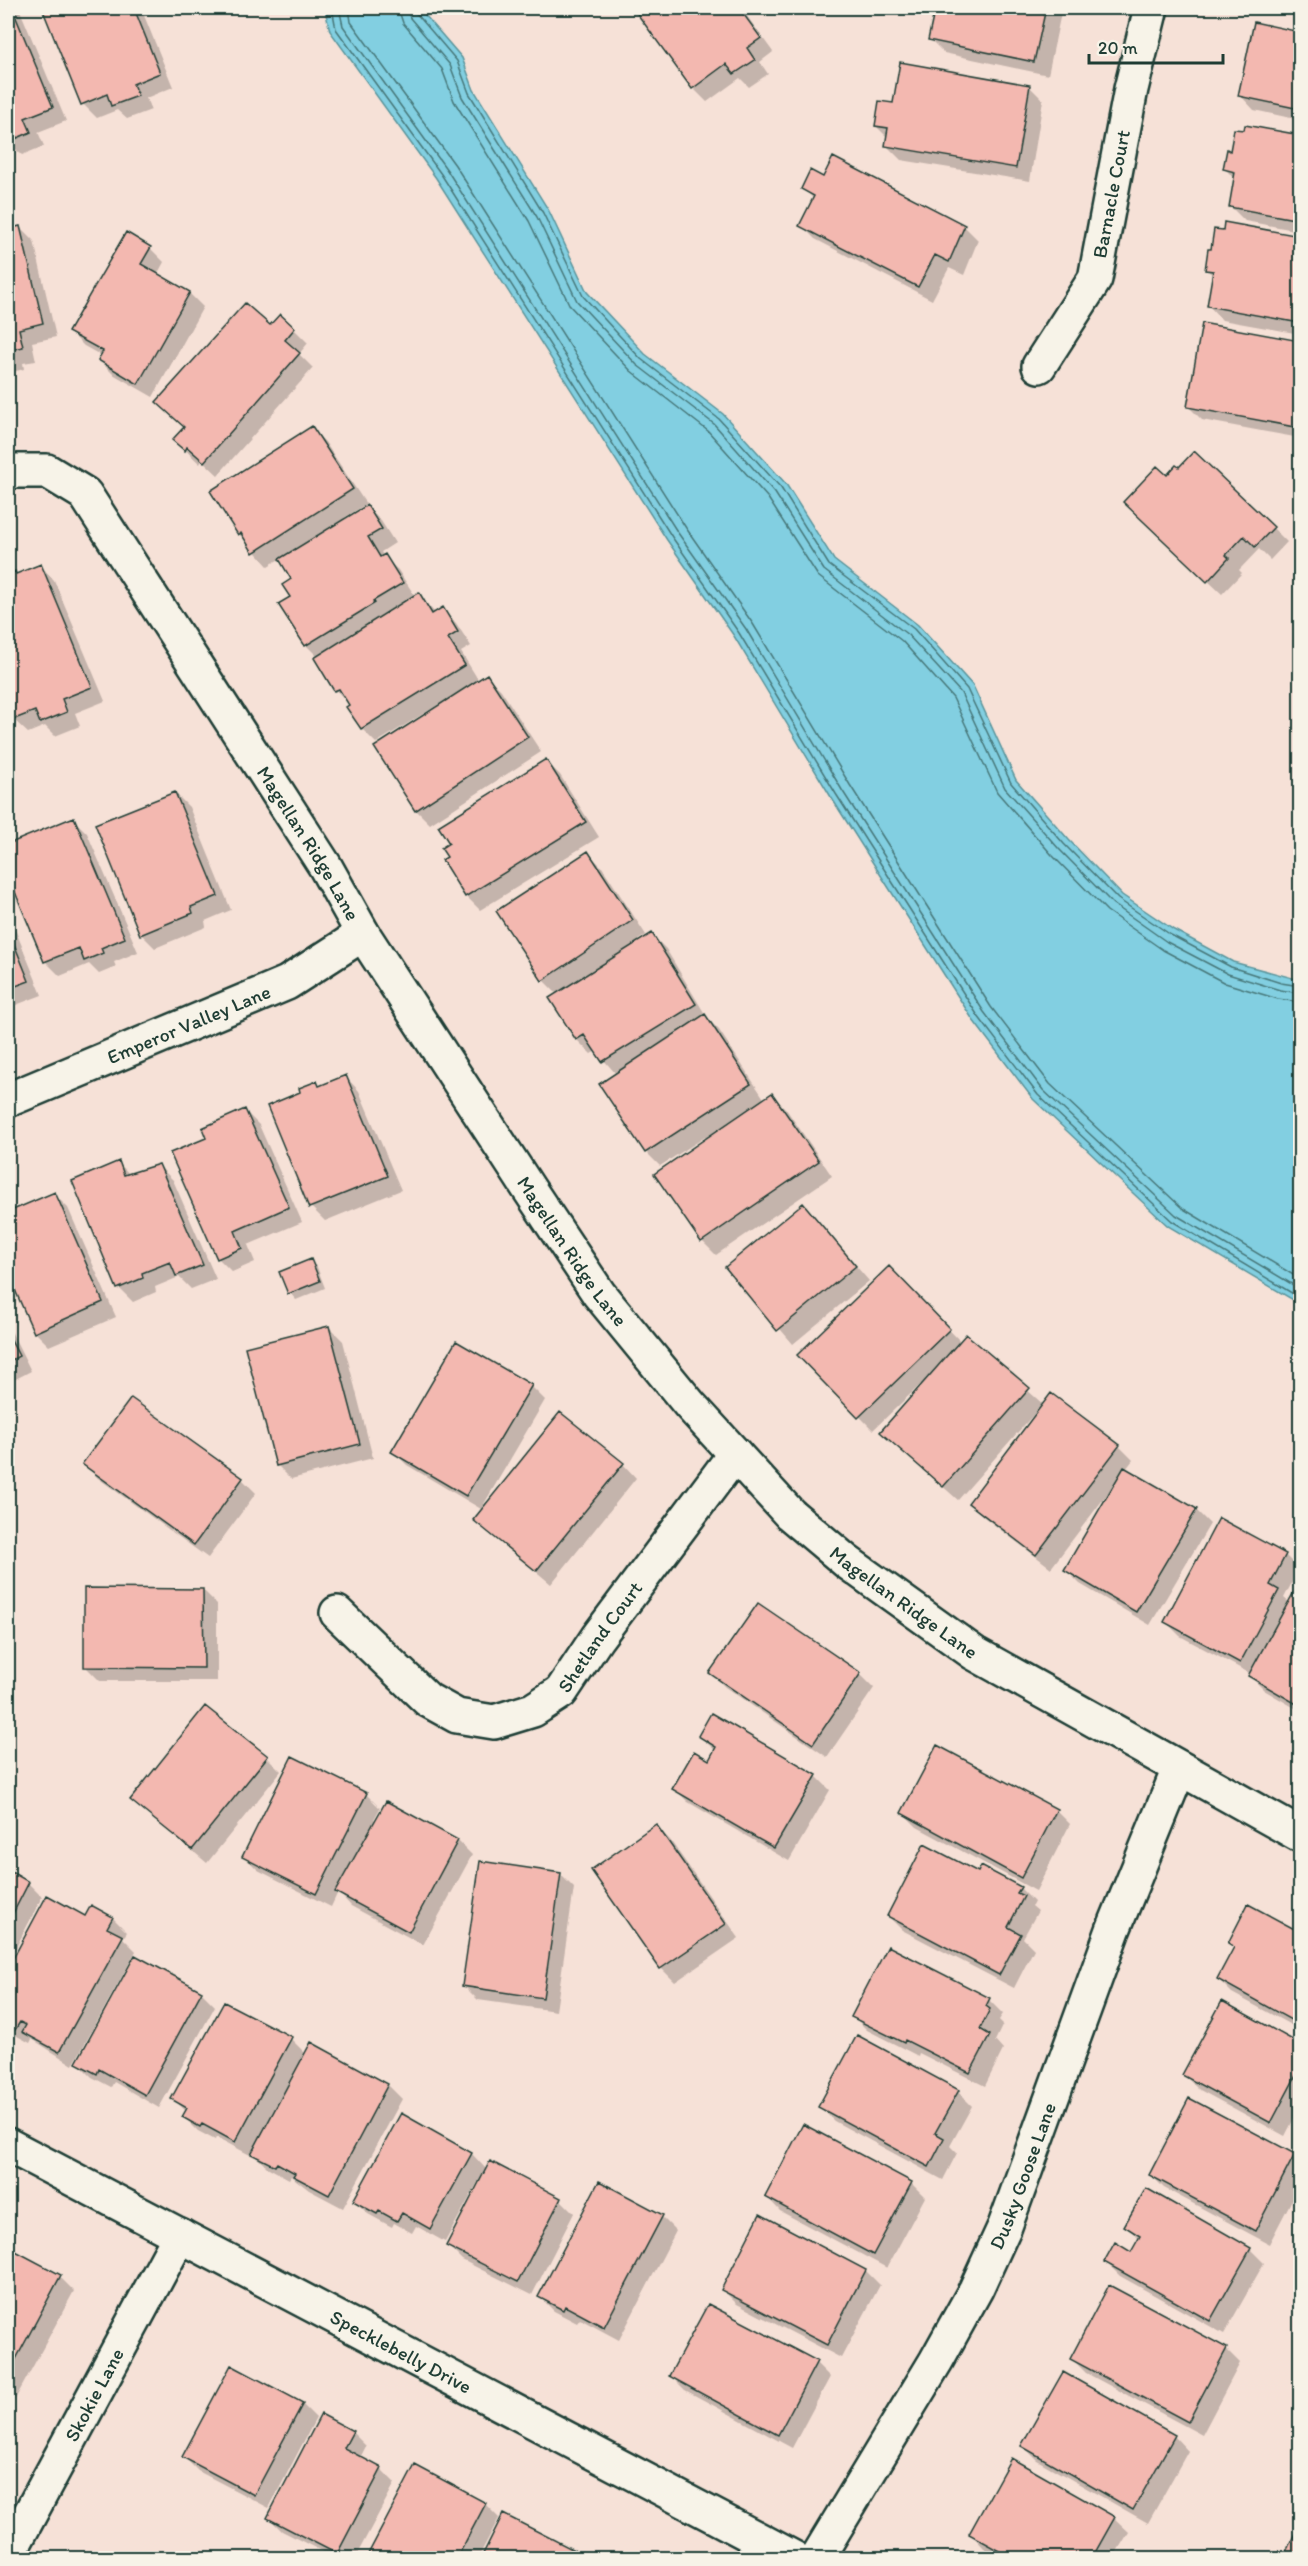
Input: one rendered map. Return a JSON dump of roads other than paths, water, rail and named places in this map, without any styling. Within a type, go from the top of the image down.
[{"type":"street","name":"Barnacle Court","points":[[1040,366],[1095,279],[1131,89],[1151,8]]},
{"type":"street","name":"Magellan Ridge Lane","points":[[8,471],[46,471],[85,494],[325,866],[363,934],[599,1294],[690,1405],[790,1514],[847,1562],[965,1646],[1179,1769],[1300,1835]]},
{"type":"street","name":"Emperor Valley Lane","points":[[8,1100],[287,983],[363,934]]},
{"type":"street","name":"Shetland Court","points":[[338,1613],[428,1700],[457,1716],[495,1722],[534,1710],[561,1692],[603,1629],[735,1454]]},
{"type":"street","name":"Dusky Goose Lane","points":[[817,2559],[936,2361],[1005,2226],[1113,1930],[1179,1769]]},
{"type":"street","name":"Specklebelly Drive","points":[[8,2145],[794,2559]]},
{"type":"street","name":"Skokie Lane","points":[[8,2555],[180,2235]]},
{"type":"water","points":[[331,8],[419,8],[462,58],[474,90],[549,211],[587,292],[645,354],[723,414],[786,484],[834,560],[918,625],[973,686],[1016,780],[1122,895],[1174,930],[1233,962],[1300,980],[1300,1304],[1168,1226],[1033,1099],[973,1020],[831,797],[734,636],[667,540],[436,178],[330,31],[325,10]]}]
